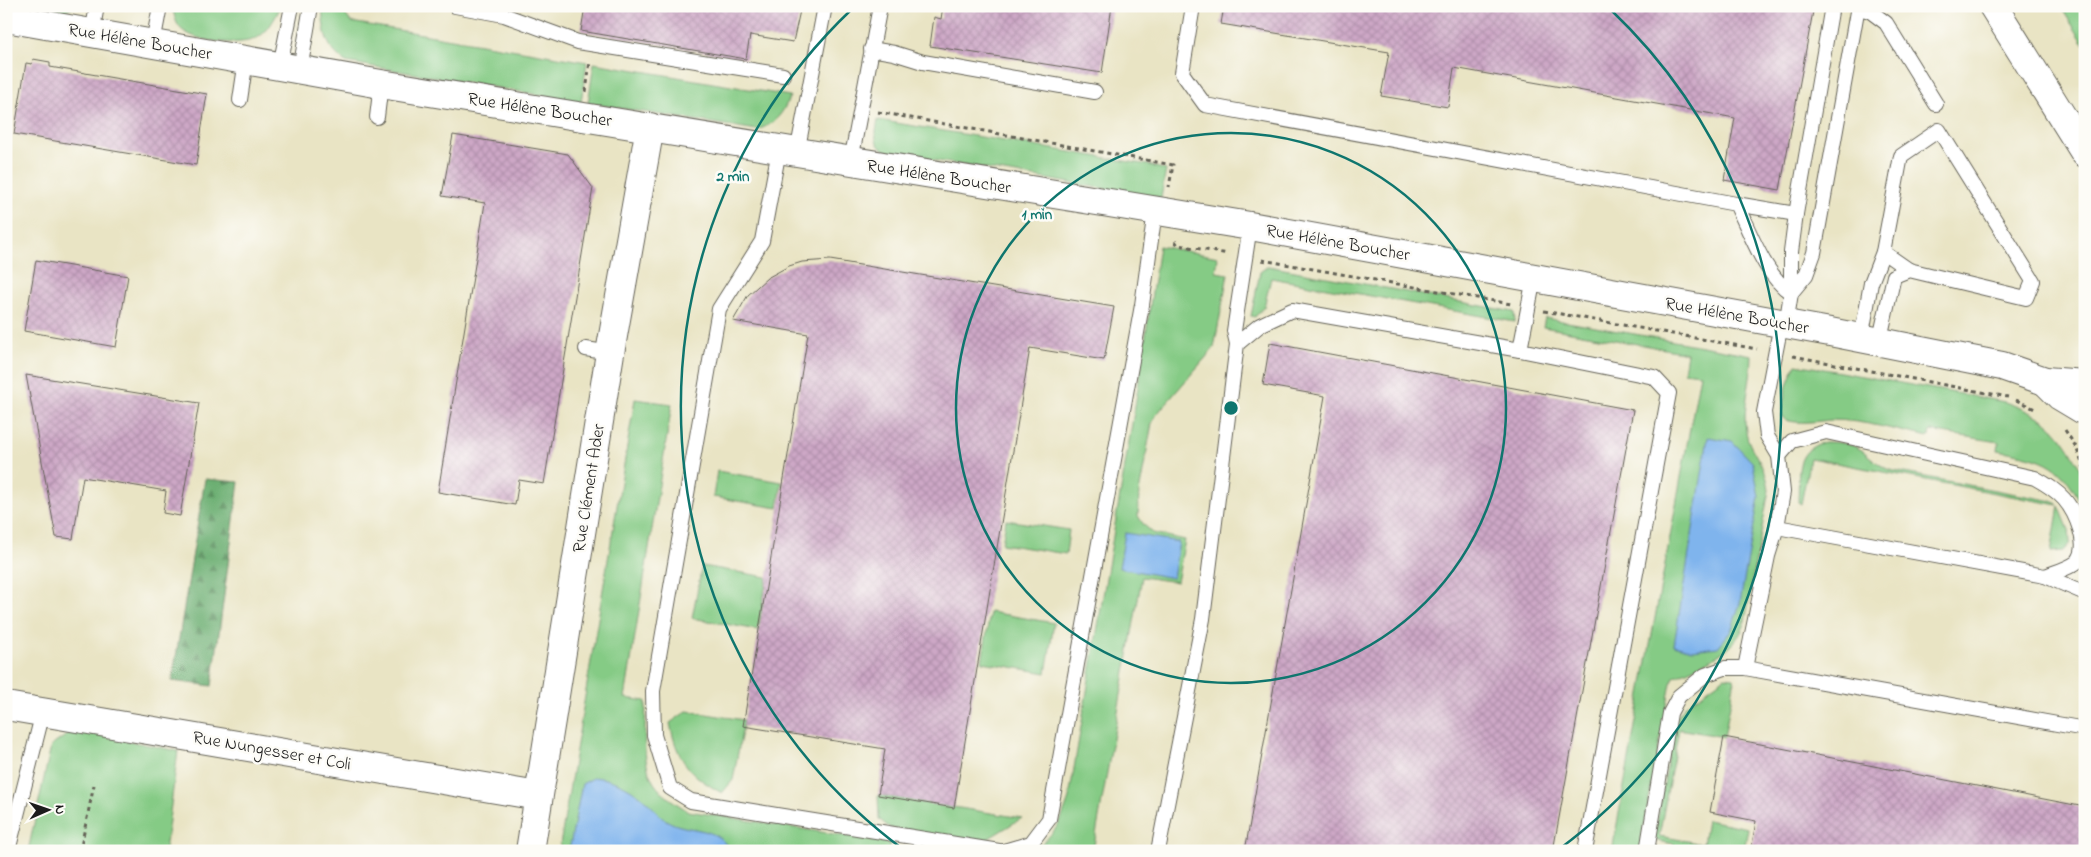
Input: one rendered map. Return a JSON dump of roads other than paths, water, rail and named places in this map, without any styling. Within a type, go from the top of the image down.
[{"type":"street","points":[[1994,6],[2085,153]]},
{"type":"street","name":"Rue Hélène Boucher","points":[[6,18],[382,84],[650,127],[851,162],[1162,202],[1250,226],[1783,325],[1830,332],[2002,366],[2045,381],[2085,384]]},
{"type":"street","name":"Rue Clément Ader","points":[[530,851],[598,351],[650,127]]},
{"type":"street","name":"Rue Hélène Boucher","points":[[2045,381],[2060,396],[2085,411]]},
{"type":"street","name":"Rue Nungesser et Coli","points":[[6,706],[538,796]]},
{"type":"lane","points":[[92,33],[96,6]]},
{"type":"lane","points":[[153,43],[160,6]]},
{"type":"lane","points":[[290,68],[292,6]]},
{"type":"lane","points":[[290,68],[311,6]]},
{"type":"lane","points":[[455,6],[504,15],[578,42],[783,76]]},
{"type":"lane","points":[[825,6],[788,151],[762,240],[719,309],[653,691],[654,734],[670,788],[691,801],[999,851]]},
{"type":"lane","points":[[851,162],[880,6]]},
{"type":"lane","points":[[1193,6],[1182,73],[1204,105],[1796,214]]},
{"type":"lane","points":[[1745,668],[1768,556],[1777,527],[1783,492],[1779,456],[1767,436],[1764,412],[1775,352],[1791,294],[1791,252],[1796,214],[1832,6]]},
{"type":"lane","points":[[1791,294],[1806,275],[1814,253],[1858,7],[1870,11],[1886,23],[1936,104]]},
{"type":"lane","points":[[871,49],[894,53],[923,62],[1095,92]]},
{"type":"lane","points":[[240,100],[246,60]]},
{"type":"lane","points":[[376,117],[382,84]]},
{"type":"lane","points":[[1870,341],[1871,283],[1883,252],[1901,156],[1939,130],[2033,282],[2026,298],[1909,270],[1883,252]]},
{"type":"lane","points":[[1004,851],[1031,843],[1049,819],[1162,202]]},
{"type":"lane","points":[[1736,204],[1770,273],[1780,286],[1791,294]]},
{"type":"lane","points":[[1158,851],[1203,619],[1237,344],[1234,331],[1250,226]]},
{"type":"lane","points":[[1870,341],[1894,276],[1909,270]]},
{"type":"lane","points":[[1520,350],[1534,278]]},
{"type":"lane","points":[[1237,344],[1260,326],[1292,310],[1520,350],[1654,377],[1669,393],[1585,851]]},
{"type":"lane","points":[[1779,456],[1792,441],[1826,432],[2035,478],[2048,485],[2063,498],[2073,512],[2085,540],[2084,552],[2078,562],[2044,576]]},
{"type":"lane","points":[[1777,527],[2044,576],[2085,593]]},
{"type":"lane","points":[[1647,851],[1670,713],[1679,696],[1706,675],[1725,668],[1745,668],[2085,728]]},
{"type":"lane","points":[[8,851],[43,712]]},
{"type":"water","points":[[1708,437],[1732,441],[1753,463],[1759,497],[1740,603],[1731,631],[1718,647],[1692,650],[1674,645]]},
{"type":"water","points":[[1125,533],[1179,542],[1173,578],[1119,568]]},
{"type":"water","points":[[595,777],[611,780],[631,790],[666,820],[674,824],[717,836],[730,851],[569,851],[582,784]]}]
